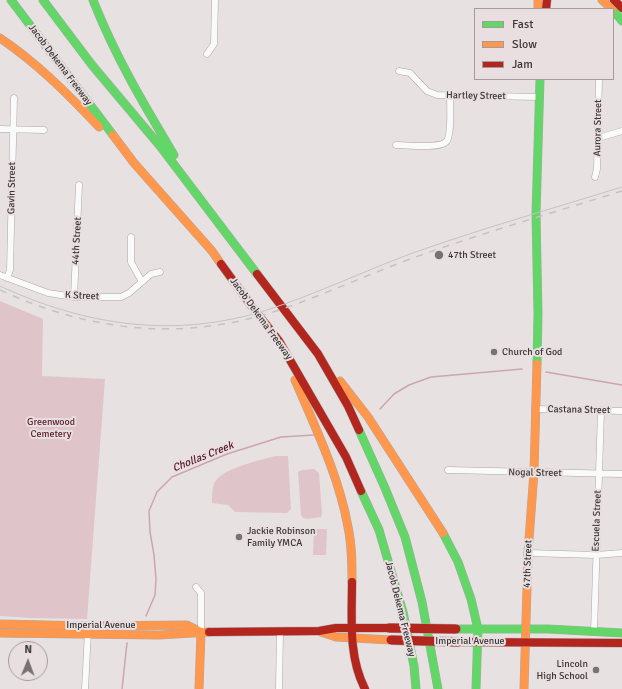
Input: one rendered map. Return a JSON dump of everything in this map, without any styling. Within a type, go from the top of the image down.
[{"type":"main road","name":"Jacob Dekema Freeway","points":[[11,0],[134,163],[212,251],[279,341],[298,372],[346,457],[379,530],[403,612],[414,666],[416,689]]},
{"type":"main road","name":"Jacob Dekema Freeway","points":[[43,0],[92,65],[160,146],[318,354],[348,406],[385,488],[405,537],[422,602],[438,689]]},
{"type":"main road","points":[[51,0],[92,65]]},
{"type":"main road","points":[[93,0],[105,31],[131,83],[204,205]]},
{"type":"main road","points":[[602,0],[610,8]]},
{"type":"main road","points":[[614,0],[622,8]]},
{"type":"main road","points":[[614,12],[622,21]]},
{"type":"main road","points":[[0,38],[47,73],[134,163]]},
{"type":"main road","name":"47th Street","points":[[524,689],[528,553],[534,472],[538,314],[536,214],[540,80]]},
{"type":"main road","points":[[279,341],[334,474],[344,507],[348,527],[351,561],[352,639],[354,665],[365,689]]},
{"type":"main road","points":[[318,354],[368,417],[442,532],[458,562],[471,599],[478,629],[476,689]]},
{"type":"main road","name":"Imperial Avenue","points":[[0,624],[88,630],[188,634],[201,632],[319,631],[336,628],[526,629],[622,633]]},
{"type":"main road","name":"Imperial Avenue","points":[[0,633],[88,630]]},
{"type":"main road","name":"Imperial Avenue","points":[[319,631],[336,638],[352,639],[458,642],[525,641],[622,643]]},
{"type":"main road","points":[[199,689],[201,632]]},
{"type":"street","points":[[207,54],[214,44],[215,0]]},
{"type":"street","name":"Hartley Street","points":[[399,71],[410,73],[427,91],[437,95],[539,97]]},
{"type":"street","name":"Aurora Street","points":[[595,177],[597,169],[599,80]]},
{"type":"street","points":[[396,144],[439,146],[446,142],[449,135],[450,96]]},
{"type":"street","name":"Gavin Street","points":[[7,278],[10,270],[14,98]]},
{"type":"street","points":[[0,129],[44,130]]},
{"type":"street","points":[[598,138],[622,131]]},
{"type":"street","name":"44th Street","points":[[74,297],[80,185]]},
{"type":"street","points":[[131,237],[131,262],[142,282]]},
{"type":"street","name":"K Street","points":[[0,275],[48,293],[74,297],[121,297],[129,293],[151,274],[160,272]]},
{"type":"street","name":"Castana Street","points":[[535,409],[622,411]]},
{"type":"street","name":"Escuela Street","points":[[594,632],[601,410]]},
{"type":"street","name":"Nogal Street","points":[[448,470],[622,474]]},
{"type":"street","points":[[528,553],[596,555],[622,552]]},
{"type":"street","points":[[196,587],[201,593],[201,632]]},
{"type":"street","points":[[85,689],[88,630]]},
{"type":"street","points":[[279,689],[280,631]]},
{"type":"green space","name":"Greenwood Cemetery","points":[[0,301],[43,319],[42,376],[105,379],[87,619],[0,616]]},
{"type":"green space","points":[[275,456],[288,456],[291,509],[287,513],[235,512],[228,505],[212,503],[213,487],[219,477],[243,465]]},
{"type":"green space","points":[[314,469],[319,473],[322,513],[321,517],[307,519],[303,518],[301,515],[298,472],[302,470]]},
{"type":"green space","points":[[314,529],[327,529],[326,555],[313,555]]},
{"type":"waterway","points":[[380,409],[394,394],[409,385],[431,377],[522,369]]},
{"type":"waterway","name":"Chollas Creek","points":[[546,372],[622,385]]},
{"type":"waterway","name":"Chollas Creek","points":[[146,616],[155,595],[156,579],[149,511],[157,492],[172,477],[227,454],[281,437],[314,435]]},
{"type":"waterway","points":[[122,689],[127,643]]},
{"type":"tram line","points":[[0,286],[32,300],[65,311],[98,319],[131,324],[165,326],[199,324],[233,319],[285,304],[436,245],[622,187]]},
{"type":"railway","points":[[0,290],[32,304],[65,314],[98,322],[131,327],[165,329],[199,327],[233,322],[286,308],[439,249],[622,191]]},
{"type":"traffic: fast","points":[[11,0],[113,135]]},
{"type":"traffic: fast","points":[[43,0],[92,65],[160,146],[257,274]]},
{"type":"traffic: fast","points":[[93,0],[120,60],[174,155]]},
{"type":"traffic: fast","points":[[614,11],[622,21]]},
{"type":"traffic: fast","points":[[537,364],[538,314],[536,214],[540,80]]},
{"type":"traffic: fast","points":[[359,430],[405,537],[422,602],[438,689]]},
{"type":"traffic: fast","points":[[361,491],[379,530],[403,612],[414,666],[416,689]]},
{"type":"traffic: fast","points":[[443,533],[458,562],[471,599],[478,629],[476,689]]},
{"type":"traffic: fast","points":[[456,629],[548,629],[622,633]]},
{"type":"traffic: slow","points":[[538,0],[538,8]]},
{"type":"traffic: slow","points":[[602,0],[611,8]]},
{"type":"traffic: slow","points":[[0,38],[27,58],[52,80],[99,127]]},
{"type":"traffic: slow","points":[[113,135],[134,163],[212,251],[221,264]]},
{"type":"traffic: slow","points":[[524,689],[528,553],[534,472],[537,364]]},
{"type":"traffic: slow","points":[[295,380],[326,452],[339,489],[350,541],[352,582]]},
{"type":"traffic: slow","points":[[340,381],[368,417],[443,533]]},
{"type":"traffic: slow","points":[[0,624],[89,626],[187,625],[201,632]]},
{"type":"traffic: slow","points":[[199,689],[201,632]]},
{"type":"traffic: slow","points":[[0,633],[159,635],[209,632]]},
{"type":"traffic: slow","points":[[321,632],[336,637],[391,640]]},
{"type":"traffic: jam","points":[[546,8],[547,0]]},
{"type":"traffic: jam","points":[[614,0],[622,8]]},
{"type":"traffic: jam","points":[[221,264],[279,341],[346,457],[361,491]]},
{"type":"traffic: jam","points":[[257,274],[318,354],[348,406],[359,430]]},
{"type":"traffic: jam","points":[[352,582],[353,650],[365,689]]},
{"type":"traffic: jam","points":[[209,632],[319,631],[336,628],[389,628]]},
{"type":"traffic: jam","points":[[389,628],[456,629]]},
{"type":"traffic: jam","points":[[391,640],[458,642]]},
{"type":"traffic: jam","points":[[458,642],[622,643]]},
{"type":"place","name":"47th Street","points":[[439,255]]},
{"type":"place","name":"Church of God","points":[[494,352]]},
{"type":"place","name":"Jackie Robinson Family YMCA","points":[[239,537]]},
{"type":"place","name":"Lincoln High School","points":[[596,670]]}]
